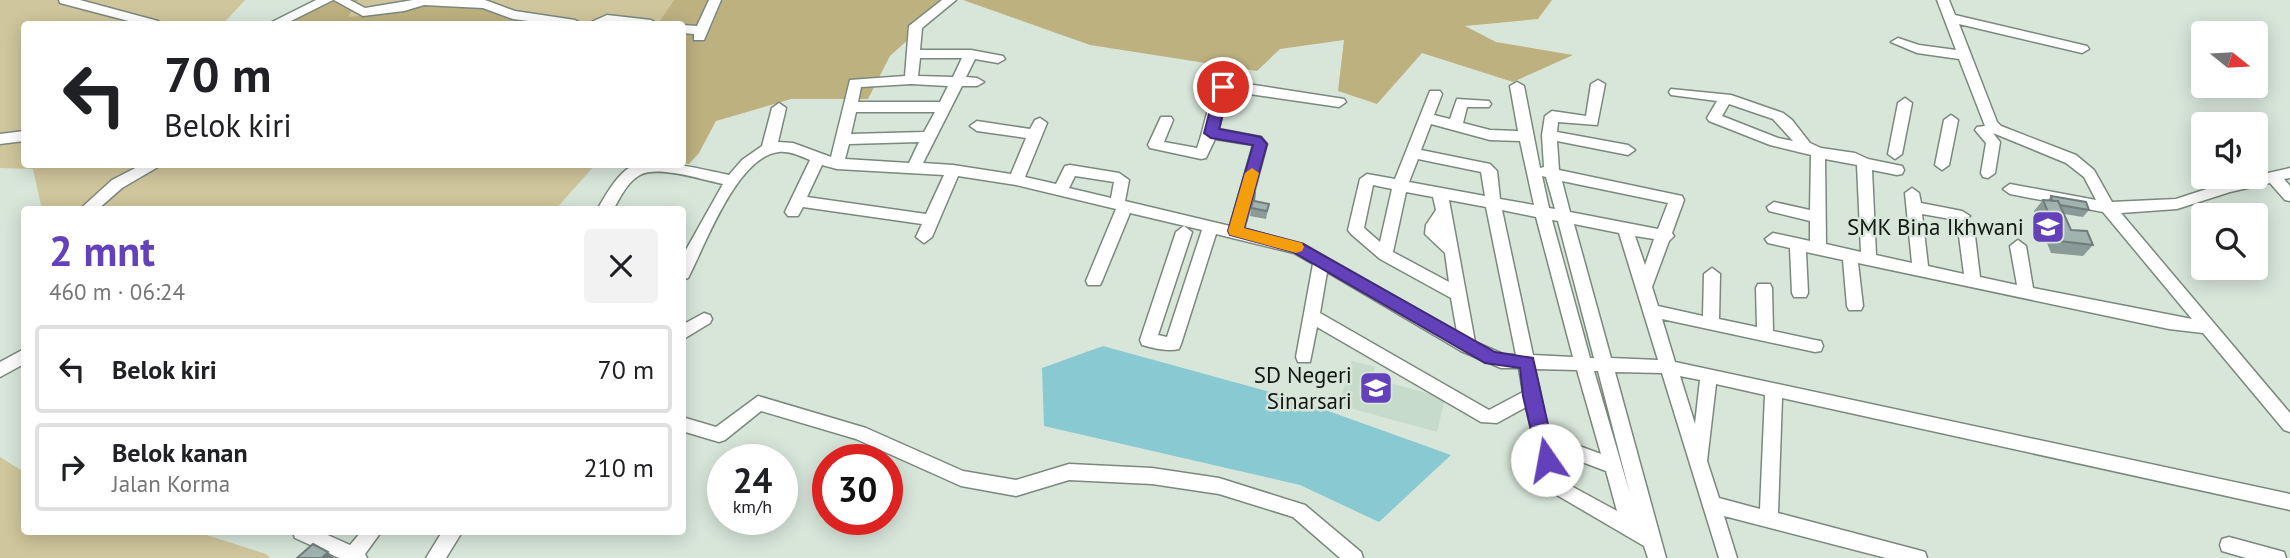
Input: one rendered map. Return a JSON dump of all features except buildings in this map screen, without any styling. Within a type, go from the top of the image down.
[{"type":"street","points":[[65,0],[142,21]]},
{"type":"street","points":[[282,21],[327,0]]},
{"type":"street","points":[[340,0],[363,12],[404,7],[423,1],[485,4],[513,15],[554,21]]},
{"type":"street","points":[[686,30],[701,34],[715,0]]},
{"type":"street","points":[[911,80],[915,32],[919,23],[950,0]]},
{"type":"street","points":[[1943,0],[1992,126],[2071,159],[2089,174],[2108,208],[2205,327],[2290,425]]},
{"type":"street","points":[[1951,18],[2082,49]]},
{"type":"street","points":[[602,21],[625,21]]},
{"type":"street","points":[[1898,42],[1917,49],[1966,56]]},
{"type":"street","points":[[913,54],[971,54],[998,59]]},
{"type":"street","points":[[913,169],[971,54]]},
{"type":"street","points":[[837,164],[854,84],[857,82],[977,82]]},
{"type":"street","points":[[1598,84],[1593,121],[1553,116],[1549,135],[1552,172],[1655,550]]},
{"type":"street","points":[[1166,120],[1155,145],[1201,153],[1211,133],[1223,87],[1231,85],[1339,102]]},
{"type":"street","points":[[1517,86],[1532,171],[1543,214],[1631,527]]},
{"type":"street","points":[[1253,106],[1258,89]]},
{"type":"street","points":[[1675,92],[1726,98],[1784,119],[1813,151],[1818,248]]},
{"type":"street","points":[[1385,255],[1400,186],[1435,94]]},
{"type":"street","points":[[1301,95],[1307,100],[1304,110]]},
{"type":"street","points":[[1726,98],[1714,118],[1775,142],[1855,158],[1864,163],[1897,170]]},
{"type":"street","points":[[1455,125],[1462,102],[1484,104]]},
{"type":"street","points":[[1895,154],[1905,103]]},
{"type":"street","points":[[849,107],[944,107]]},
{"type":"street","points":[[769,148],[779,108]]},
{"type":"street","points":[[1427,118],[1490,135],[1525,136]]},
{"type":"street","points":[[1942,165],[1951,120]]},
{"type":"street","points":[[977,126],[1037,129],[1016,180]]},
{"type":"street","points":[[1982,130],[1993,142],[1988,173]]},
{"type":"street","points":[[1211,133],[1256,140],[1260,144],[1236,231]]},
{"type":"street","points":[[1549,135],[1628,150]]},
{"type":"street","points":[[0,139],[21,136]]},
{"type":"street","points":[[843,139],[929,136]]},
{"type":"street","points":[[686,267],[732,181],[751,158],[769,148],[798,149],[818,159],[837,164],[953,170],[1016,180],[1298,248],[1467,346],[1502,361],[1669,367],[2290,502]]},
{"type":"street","points":[[1413,153],[1488,169],[1527,363],[1531,396],[1553,483],[1631,527],[1655,550]]},
{"type":"street","points":[[818,159],[795,206],[929,220]]},
{"type":"street","points":[[1864,163],[1868,260]]},
{"type":"street","points":[[607,206],[630,175],[639,169],[668,169],[732,181]]},
{"type":"street","points":[[92,206],[126,170]]},
{"type":"street","points":[[924,237],[929,220],[953,170]]},
{"type":"street","points":[[1060,191],[1070,170],[1122,180],[1121,205],[1094,281]]},
{"type":"street","points":[[1532,171],[1552,172],[1676,199],[1678,202],[1666,236],[1644,287]]},
{"type":"street","points":[[2010,189],[2108,208],[2177,204],[2290,173]]},
{"type":"street","points":[[2273,176],[2290,196]]},
{"type":"street","points":[[1458,294],[1385,255],[1358,232],[1355,226],[1367,180],[1400,186],[1442,202],[1493,204],[1666,236]]},
{"type":"street","points":[[1921,271],[1913,200],[1962,216]]},
{"type":"street","points":[[1442,202],[1467,346]]},
{"type":"street","points":[[1774,207],[1818,217]]},
{"type":"street","points":[[1184,232],[1148,340],[1173,344],[1211,225]]},
{"type":"street","points":[[1625,227],[1732,557]]},
{"type":"street","points":[[1967,236],[1973,282]]},
{"type":"street","points":[[1773,239],[2169,323],[2205,327]]},
{"type":"street","points":[[1798,244],[1800,293]]},
{"type":"street","points":[[2018,246],[2026,293]]},
{"type":"street","points":[[1850,256],[1855,306]]},
{"type":"street","points":[[1304,357],[1321,261]]},
{"type":"street","points":[[1711,324],[1712,275]]},
{"type":"street","points":[[1764,288],[1765,335]]},
{"type":"street","points":[[1652,311],[1815,346]]},
{"type":"street","points":[[1311,316],[1487,416],[1497,416],[1531,396]]},
{"type":"street","points":[[686,331],[704,319]]},
{"type":"street","points":[[0,370],[21,358]]},
{"type":"street","points":[[1700,461],[1709,375]]},
{"type":"street","points":[[1769,519],[1774,390]]},
{"type":"street","points":[[2271,402],[2290,406]]},
{"type":"street","points":[[686,425],[719,435],[758,403],[860,433],[961,478],[1016,488],[1069,472],[1152,476],[1219,486],[1307,515],[1354,558]]},
{"type":"street","points":[[1544,440],[1614,466]]},
{"type":"street","points":[[1713,505],[1918,558]]},
{"type":"street","points":[[316,535],[356,556],[370,535]]},
{"type":"street","points":[[435,558],[451,535]]},
{"type":"street","points":[[2229,545],[2277,558]]},
{"type":"shaded area","points":[[0,0],[245,0],[226,21],[21,21],[21,168],[592,168],[559,206],[41,206],[33,169],[0,168]]},
{"type":"shaded area","points":[[317,0],[358,0],[348,17],[404,12],[421,0],[448,0],[538,21],[294,21]]},
{"type":"shaded area","points":[[338,0],[729,0],[686,22],[326,21]]},
{"type":"shaded area","points":[[674,0],[952,0],[890,56],[868,99],[791,99],[716,121],[699,153],[689,164],[686,164],[686,21],[660,21]]},
{"type":"shaded area","points":[[963,0],[1552,0],[1538,19],[1465,26],[1496,42],[1573,55],[1513,82],[1422,53],[1377,104],[1338,91],[1344,40],[1280,49],[1257,71],[1090,45]]},
{"type":"shaded area","name":"SD Negeri Sinarsari","points":[[1352,361],[1375,367],[1372,378],[1445,398],[1437,432],[1339,405]]},
{"type":"shaded area","points":[[0,457],[21,470],[21,535],[206,535],[266,554],[270,558],[0,558]]},
{"type":"water","points":[[1103,346],[1292,398],[1451,455],[1379,522],[1300,485],[1044,426],[1042,368]]},
{"type":"slow traffic","points":[[1252,173],[1236,231],[1296,247]]},
{"type":"place","name":"SMK Bina Ikhwani","points":[[2048,227]]},
{"type":"place","name":"SD Negeri Sinarsari","points":[[1376,388]]},
{"type":"route","points":[[1223,87],[1211,133],[1256,140],[1260,144],[1236,231],[1298,248],[1491,358],[1527,363],[1531,396],[1547,460]]}]
